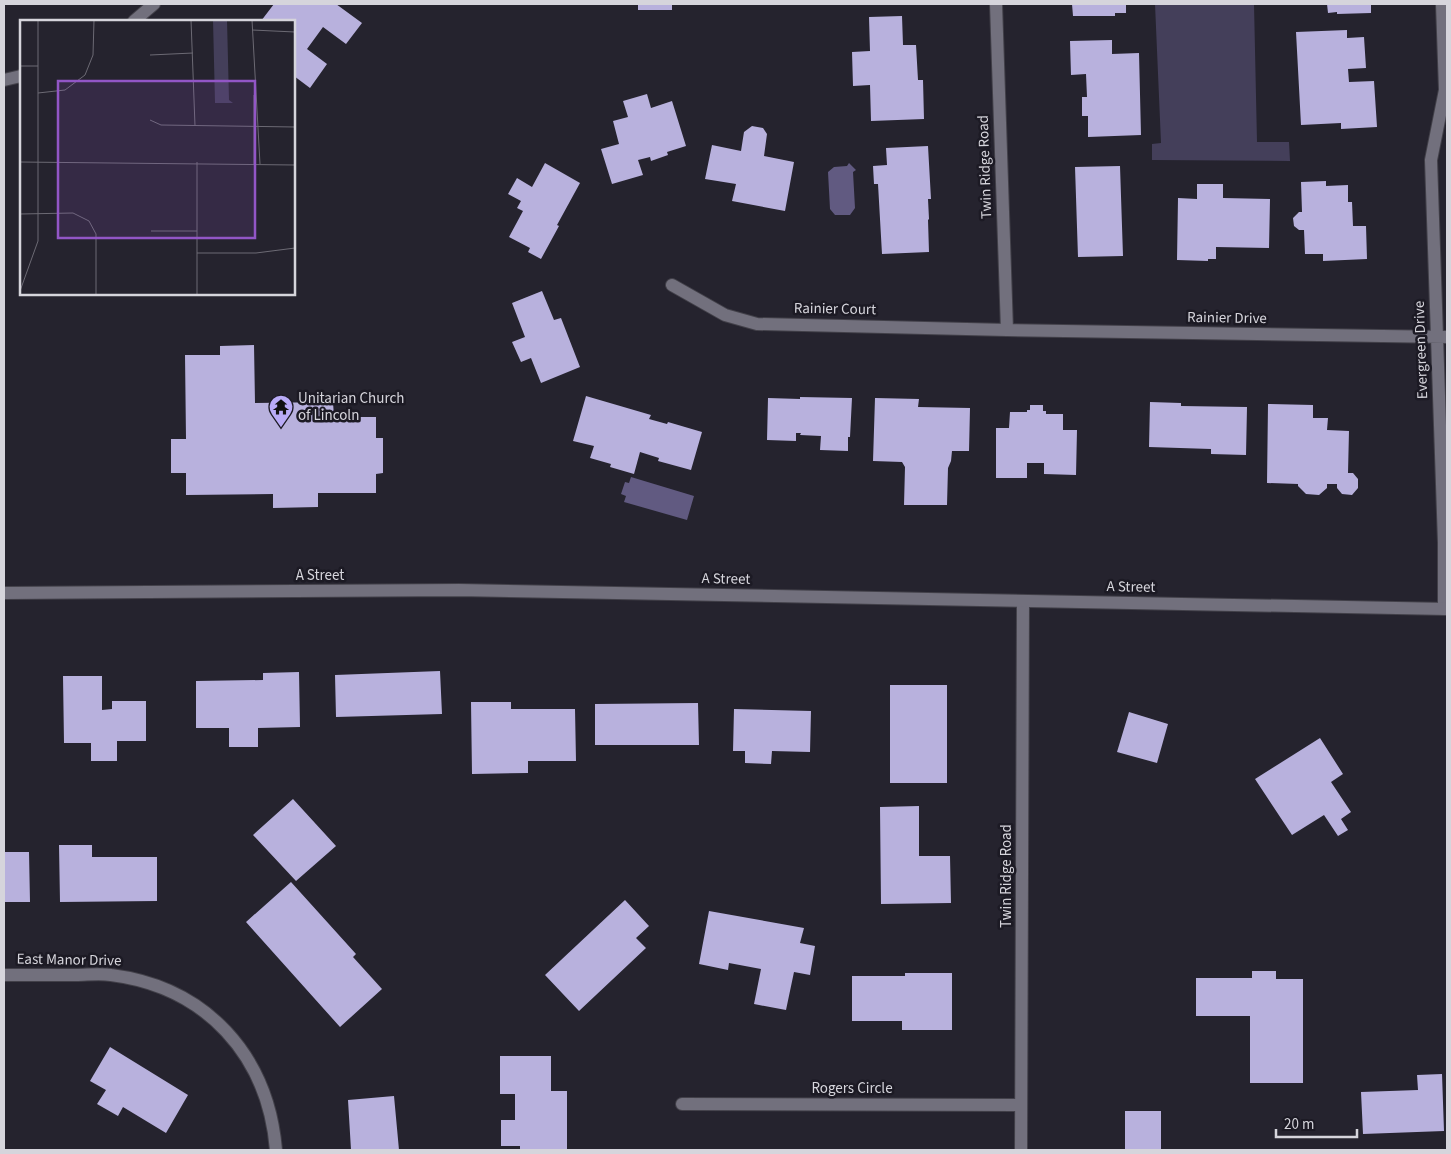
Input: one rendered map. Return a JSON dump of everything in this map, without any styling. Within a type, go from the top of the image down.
[{"type":"street","points":[[135,20],[154,4]]},
{"type":"street","name":"Twin Ridge Road","points":[[996,4],[1007,330]]},
{"type":"street","name":"Evergreen Drive","points":[[1442,4],[1446,94],[1431,160],[1442,337],[1446,609]]},
{"type":"street","points":[[4,80],[20,76]]},
{"type":"street","name":"Rainier Court","points":[[672,285],[725,315],[757,324],[1007,330]]},
{"type":"street","name":"Rainier Drive","points":[[1007,330],[1442,337]]},
{"type":"street","name":"A Street","points":[[4,593],[459,590],[1446,609]]},
{"type":"street","name":"Twin Ridge Road","points":[[1021,1150],[1023,601]]},
{"type":"street","name":"East Manor Drive","points":[[4,975],[109,974],[142,980],[165,989],[202,1010],[227,1032],[248,1058],[266,1096],[274,1128],[276,1150]]},
{"type":"street","name":"Rogers Circle","points":[[682,1104],[1022,1105]]},
{"type":"shaded area","points":[[1155,4],[1254,4],[1257,142],[1289,142],[1290,161],[1152,160],[1152,144],[1161,143]]},
{"type":"shaded area","points":[[849,163],[856,170],[853,172],[855,208],[850,215],[835,215],[830,209],[828,172],[834,167],[847,166]]},
{"type":"shaded area","points":[[631,477],[694,496],[687,520],[624,502],[626,496],[621,494],[625,482],[629,483]]},
{"type":"building","points":[[274,4],[336,4],[362,23],[346,44],[323,27],[307,49],[327,64],[310,88],[295,77],[295,20],[262,20]]},
{"type":"building","points":[[638,4],[672,4],[672,10],[638,10]]},
{"type":"building","points":[[1072,4],[1126,4],[1126,13],[1115,13],[1115,16],[1073,16]]},
{"type":"building","points":[[1327,4],[1371,4],[1371,13],[1328,13]]},
{"type":"building","points":[[902,16],[903,45],[916,45],[918,80],[923,80],[924,119],[871,121],[870,85],[853,86],[852,52],[870,51],[869,17]]},
{"type":"building","points":[[1347,30],[1347,38],[1364,37],[1366,68],[1348,69],[1349,82],[1374,81],[1377,127],[1341,129],[1341,123],[1301,125],[1296,32]]},
{"type":"building","points":[[1112,40],[1112,54],[1139,53],[1141,135],[1088,137],[1088,116],[1082,116],[1082,97],[1087,97],[1086,74],[1071,75],[1070,41]]},
{"type":"building","points":[[647,94],[651,108],[672,101],[686,146],[667,152],[668,155],[651,161],[650,157],[638,160],[643,175],[612,184],[601,149],[619,144],[613,121],[628,117],[623,101]]},
{"type":"building","points":[[752,126],[763,128],[767,134],[764,156],[794,162],[785,211],[732,201],[736,184],[705,179],[712,145],[741,151],[744,132]]},
{"type":"building","points":[[928,146],[931,199],[928,199],[929,252],[882,254],[878,184],[874,184],[873,166],[887,165],[886,148]]},
{"type":"building","points":[[545,163],[580,183],[541,259],[528,252],[530,248],[509,237],[523,211],[517,208],[521,201],[508,194],[517,178],[532,187]]},
{"type":"building","points":[[1120,166],[1123,256],[1078,257],[1075,167]]},
{"type":"building","points":[[1326,181],[1326,186],[1348,185],[1348,202],[1352,202],[1353,226],[1366,226],[1367,259],[1323,261],[1323,254],[1305,254],[1304,230],[1299,230],[1294,226],[1293,218],[1299,212],[1302,212],[1301,182]]},
{"type":"building","points":[[1197,184],[1223,184],[1223,198],[1270,199],[1269,248],[1216,247],[1216,259],[1208,259],[1208,261],[1177,260],[1178,198],[1197,199]]},
{"type":"building","points":[[542,291],[554,320],[561,318],[580,367],[541,383],[531,358],[521,362],[512,342],[525,337],[512,303]]},
{"type":"building","name":"Unitarian Church of Lincoln","points":[[254,345],[255,403],[333,402],[334,417],[376,417],[376,438],[383,438],[383,473],[376,474],[376,493],[318,493],[318,507],[273,508],[273,494],[186,495],[186,473],[171,473],[171,439],[186,439],[185,355],[220,355],[220,346]]},
{"type":"building","points":[[586,396],[651,415],[649,419],[667,424],[668,422],[702,432],[691,470],[658,461],[659,458],[640,452],[634,474],[610,467],[611,464],[590,458],[594,446],[573,441]]},
{"type":"building","points":[[800,397],[852,398],[848,451],[820,450],[821,436],[800,435],[801,433],[796,433],[796,441],[767,440],[768,398],[800,399]]},
{"type":"building","points":[[875,398],[919,399],[918,407],[970,408],[969,451],[952,451],[948,468],[947,505],[904,505],[905,467],[902,462],[873,461]]},
{"type":"building","points":[[1150,402],[1181,403],[1181,406],[1247,407],[1246,455],[1211,454],[1211,449],[1149,447]]},
{"type":"building","points":[[1268,404],[1313,405],[1313,418],[1328,418],[1327,430],[1349,431],[1348,473],[1353,473],[1358,479],[1358,488],[1352,495],[1342,494],[1337,488],[1337,484],[1327,484],[1327,488],[1319,495],[1306,494],[1298,484],[1267,483]]},
{"type":"building","points":[[1030,405],[1043,405],[1043,411],[1046,411],[1046,414],[1063,414],[1063,430],[1077,430],[1076,475],[1044,474],[1044,463],[1027,463],[1027,478],[996,478],[996,428],[1009,428],[1010,412],[1027,412],[1027,410],[1030,410]]},
{"type":"building","points":[[440,671],[442,714],[336,717],[335,675]]},
{"type":"building","points":[[299,672],[300,727],[258,728],[258,747],[229,747],[229,728],[196,728],[196,681],[263,680],[263,673]]},
{"type":"building","points":[[63,676],[102,676],[102,710],[112,709],[112,701],[146,701],[146,741],[117,741],[117,761],[91,761],[91,743],[64,743]]},
{"type":"building","points":[[890,685],[947,685],[947,783],[890,783]]},
{"type":"building","points":[[471,702],[511,702],[511,709],[575,709],[576,761],[528,761],[528,773],[472,774]]},
{"type":"building","points":[[698,703],[699,745],[595,745],[595,704]]},
{"type":"building","points":[[734,709],[811,711],[810,752],[772,751],[771,764],[745,763],[745,751],[733,751]]},
{"type":"building","points":[[1129,712],[1168,724],[1157,763],[1117,752]]},
{"type":"building","points":[[1320,738],[1343,774],[1331,782],[1351,812],[1341,819],[1348,830],[1338,836],[1324,815],[1292,835],[1255,779]]},
{"type":"building","points":[[293,799],[336,846],[296,881],[253,835]]},
{"type":"building","points":[[919,806],[919,856],[950,856],[951,903],[881,904],[880,807]]},
{"type":"building","points":[[59,845],[92,845],[92,857],[157,857],[157,901],[60,902]]},
{"type":"building","points":[[4,852],[29,852],[30,902],[4,902]]},
{"type":"building","points":[[291,882],[356,954],[353,957],[382,989],[340,1027],[246,922]]},
{"type":"building","points":[[625,900],[649,926],[636,938],[646,948],[579,1011],[545,975]]},
{"type":"building","points":[[709,911],[804,928],[800,943],[815,946],[810,975],[794,972],[786,1010],[754,1004],[761,969],[729,963],[728,970],[699,964]]},
{"type":"building","points":[[1252,971],[1276,971],[1276,979],[1303,979],[1303,1083],[1250,1083],[1250,1016],[1196,1016],[1196,978],[1252,978]]},
{"type":"building","points":[[905,973],[952,973],[952,1030],[902,1030],[902,1021],[852,1021],[852,976],[905,976]]},
{"type":"building","points":[[110,1047],[188,1095],[166,1133],[123,1107],[118,1116],[97,1104],[106,1090],[90,1081]]},
{"type":"building","points":[[500,1056],[551,1056],[551,1091],[567,1091],[567,1150],[520,1150],[520,1146],[501,1146],[501,1120],[515,1120],[515,1094],[500,1094]]},
{"type":"building","points":[[1442,1074],[1444,1131],[1363,1134],[1361,1092],[1418,1090],[1417,1075]]},
{"type":"building","points":[[394,1096],[399,1150],[351,1150],[348,1100]]},
{"type":"building","points":[[1125,1111],[1161,1111],[1161,1150],[1125,1150]]},
{"type":"place","name":"Unitarian Church of Lincoln","points":[[281,428]]}]
